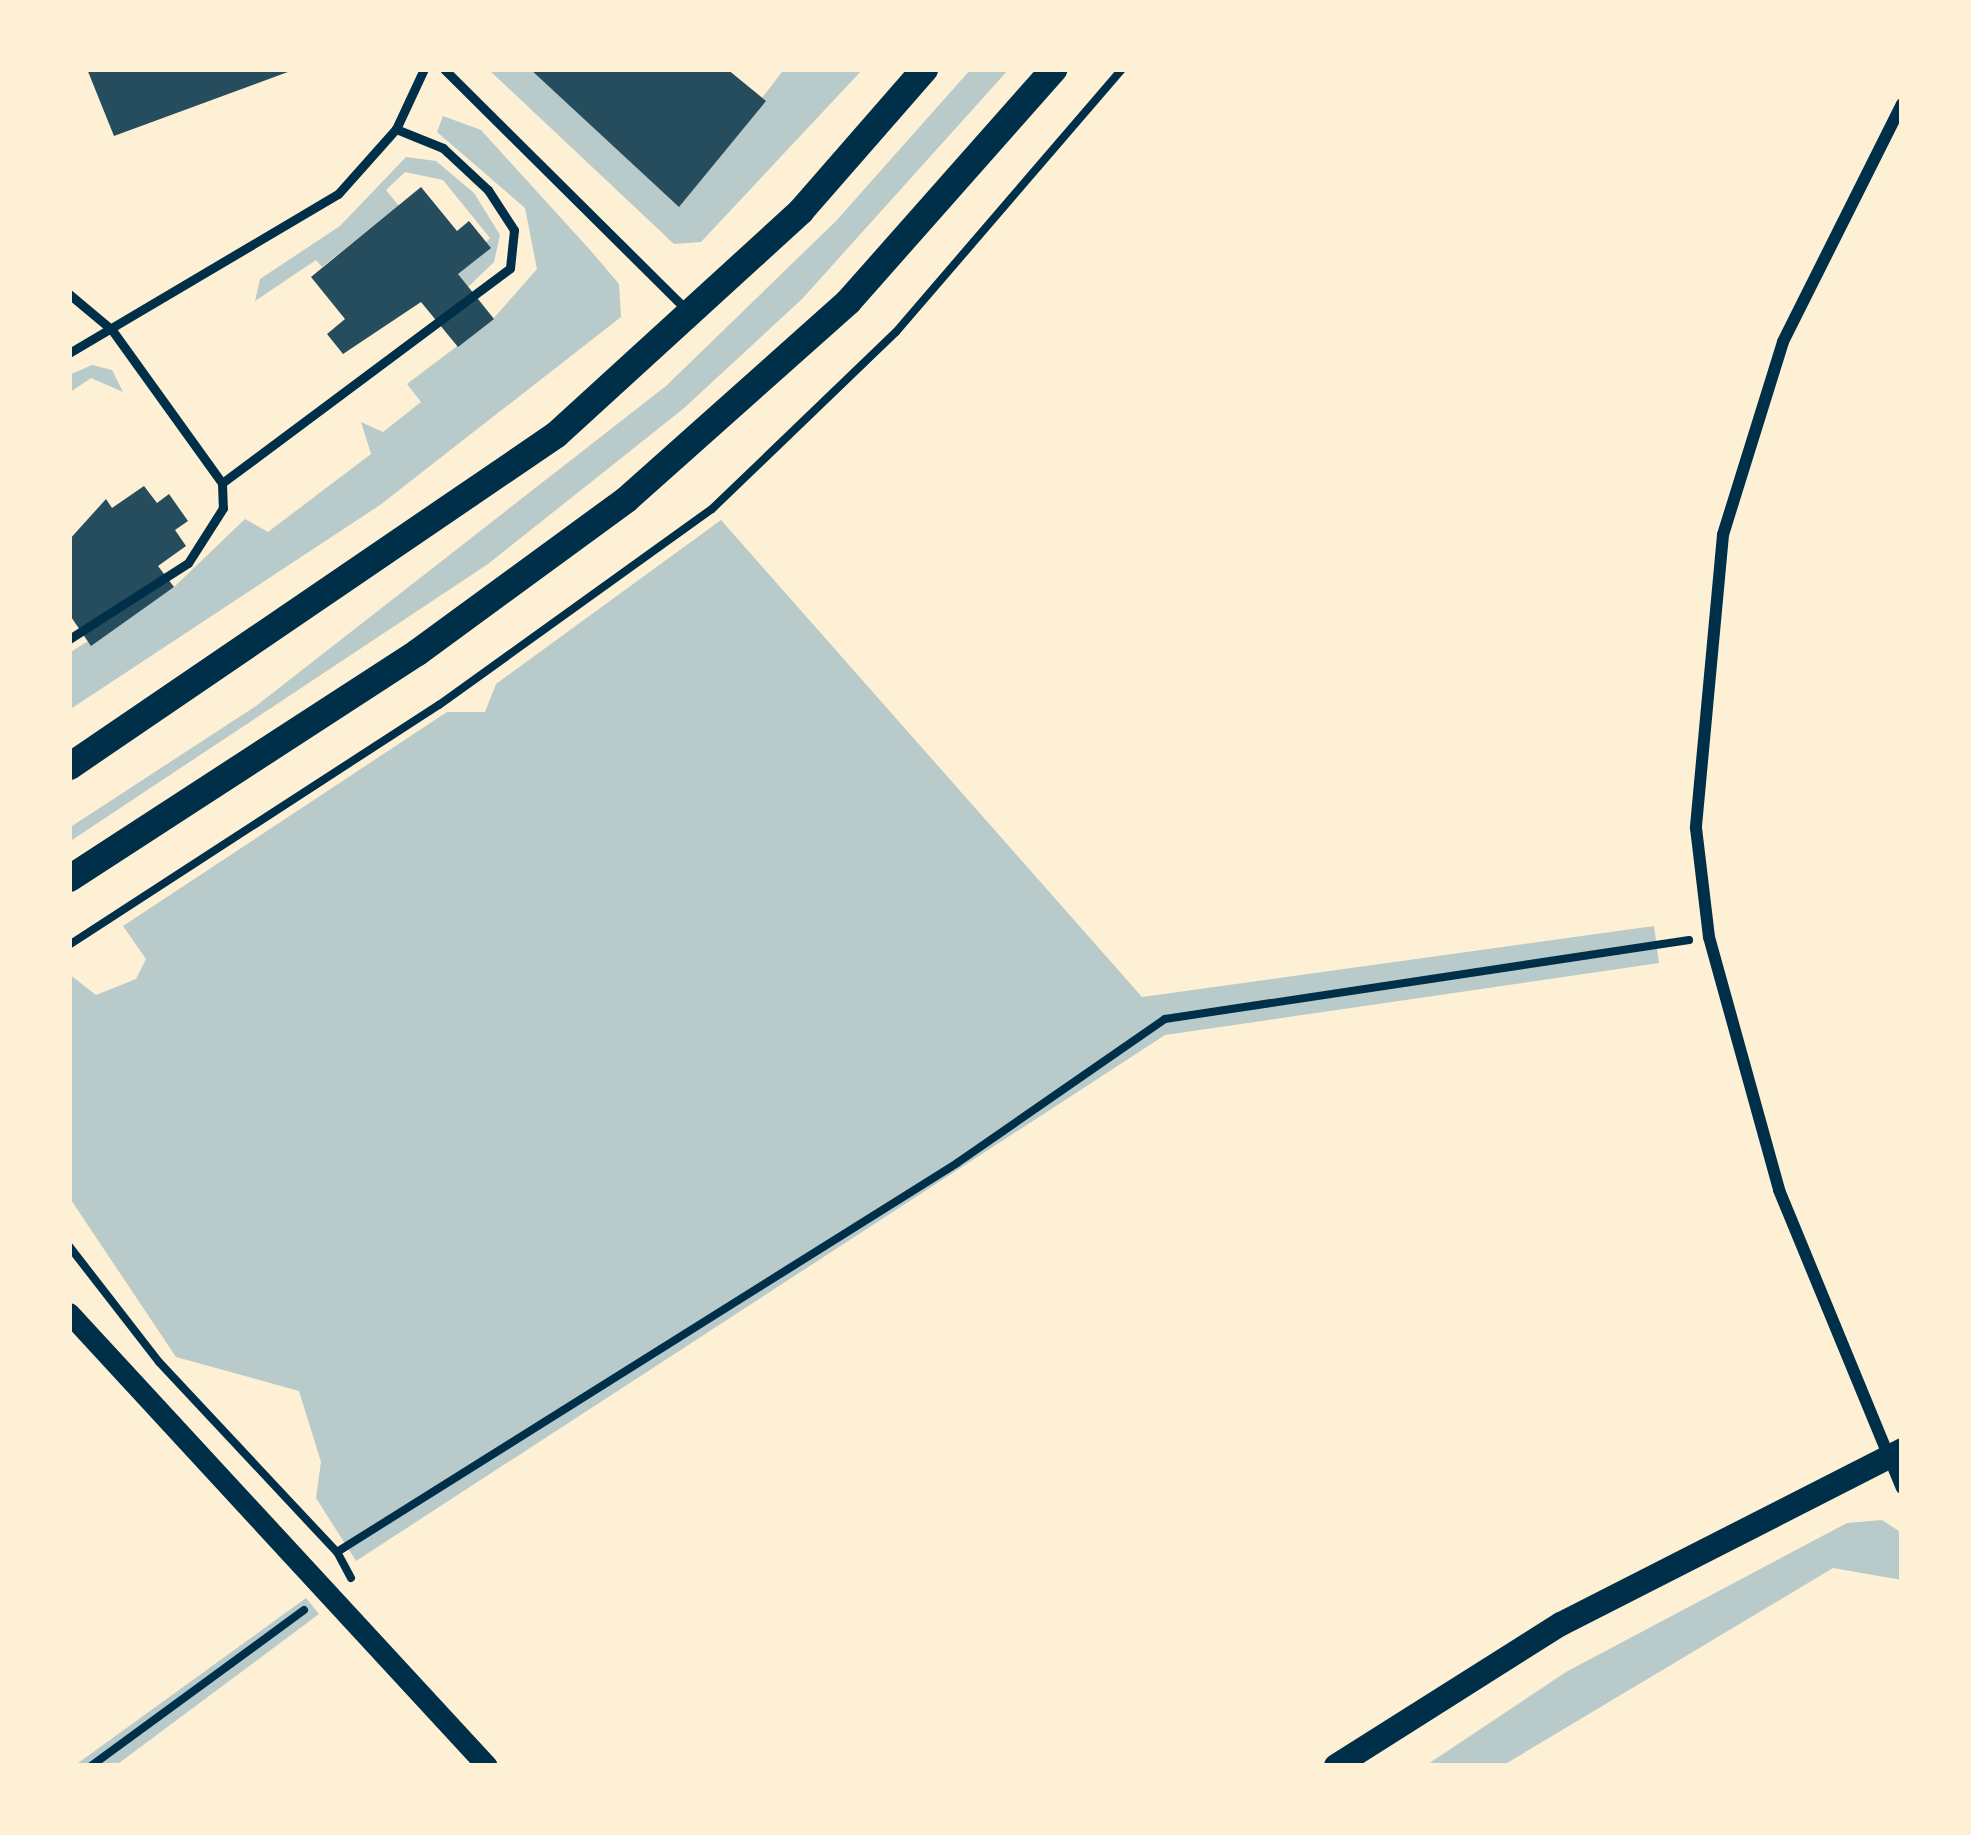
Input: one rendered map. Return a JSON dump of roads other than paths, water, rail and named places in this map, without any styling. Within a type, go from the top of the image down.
[{"type":"main road","points":[[69,766],[374,566],[693,316],[924,69]]},
{"type":"main road","points":[[69,878],[417,652],[626,499],[848,301],[1054,69]]},
{"type":"main road","points":[[1336,1766],[1562,1624],[1894,1453]]},
{"type":"street","points":[[1902,104],[1784,342],[1723,535],[1696,828],[1709,937],[1779,1190],[1894,1453],[1902,1488]]},
{"type":"street","points":[[69,1312],[487,1766]]},
{"type":"lane","points":[[69,353],[293,230],[396,129],[424,69]]},
{"type":"lane","points":[[444,69],[693,316]]},
{"type":"lane","points":[[69,639],[206,547],[222,483],[385,371],[491,288],[517,246],[470,170],[396,129]]},
{"type":"lane","points":[[69,294],[112,329],[222,483]]}]
